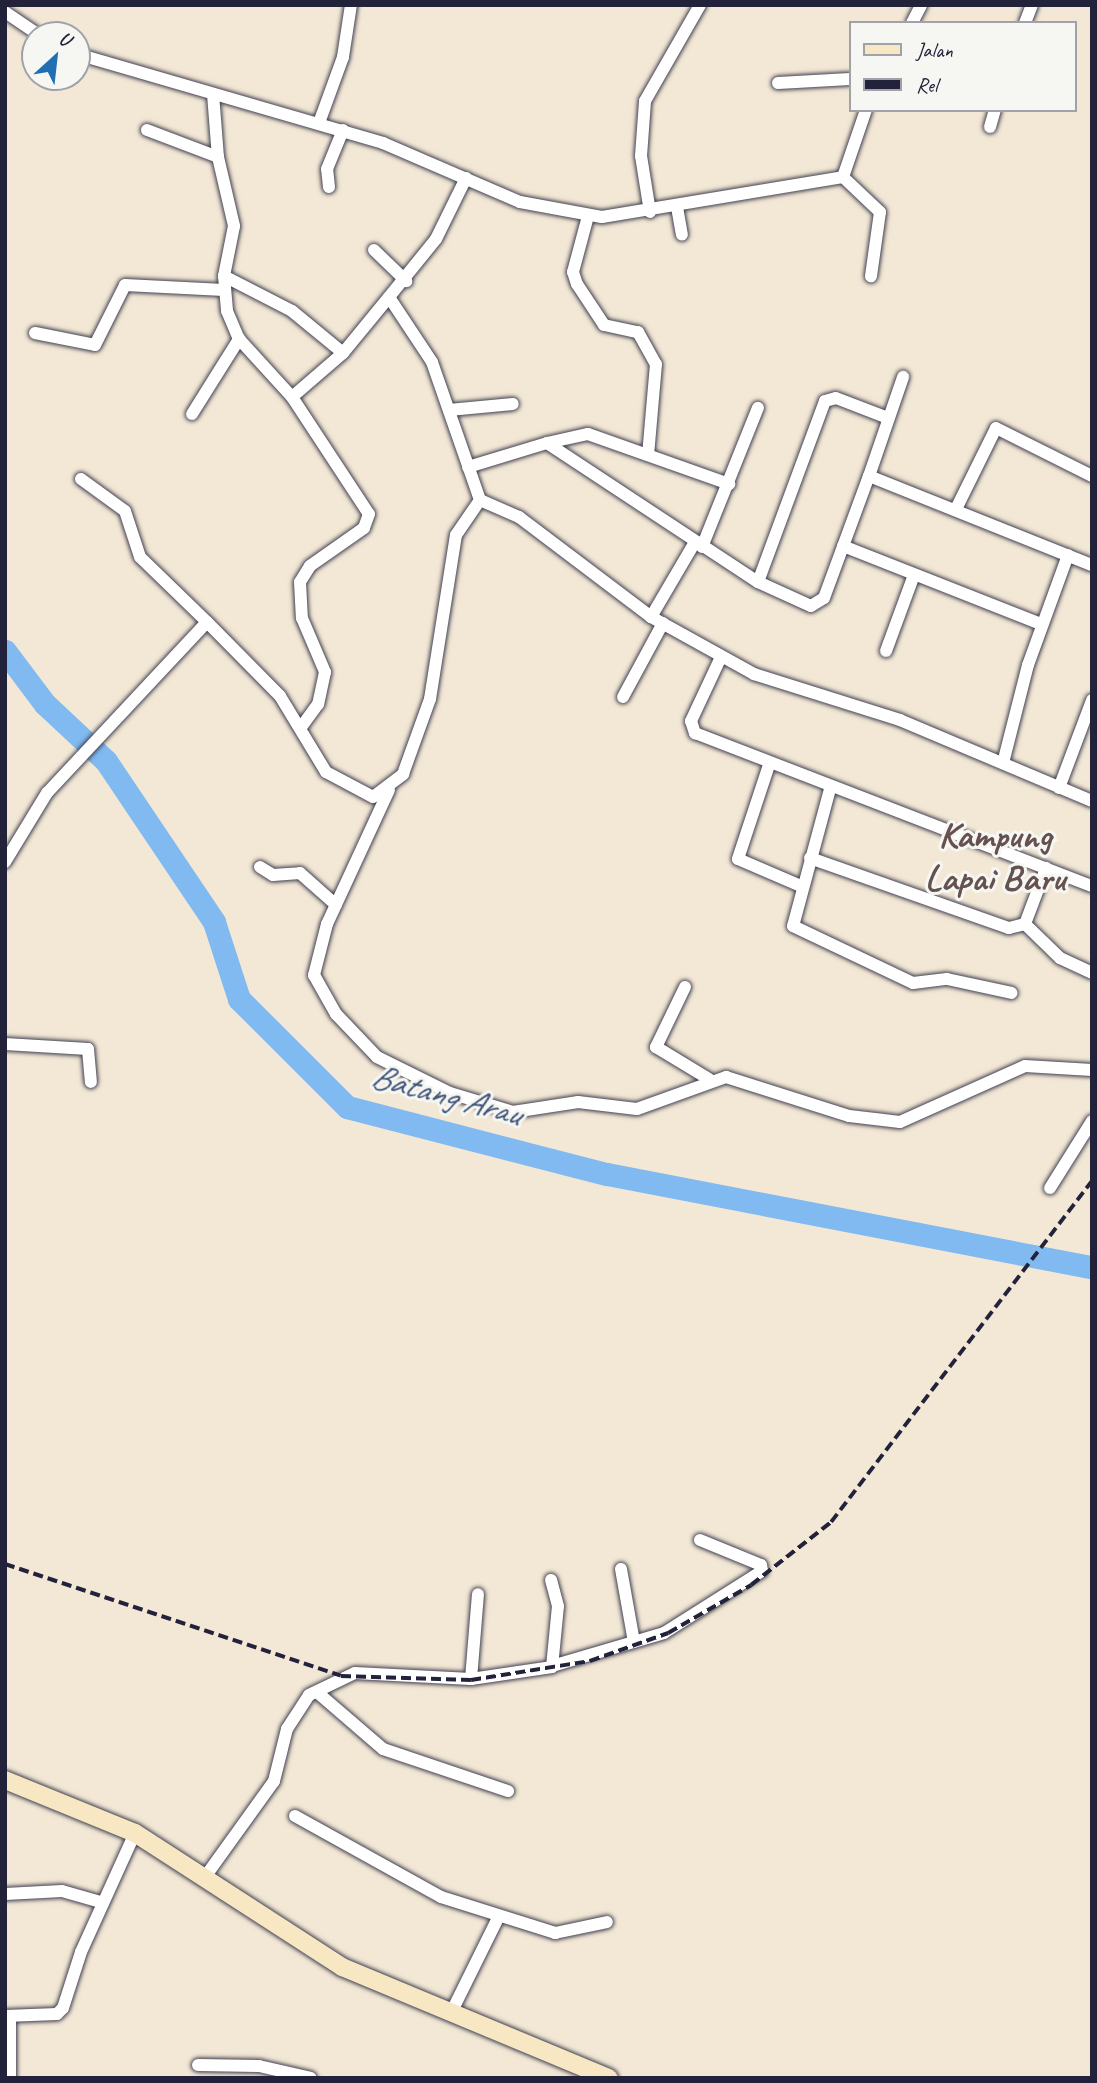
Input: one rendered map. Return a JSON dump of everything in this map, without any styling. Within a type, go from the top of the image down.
[{"type":"street","points":[[319,123],[343,57],[351,5]]},
{"type":"street","points":[[650,212],[641,156],[645,101],[700,5]]},
{"type":"street","points":[[913,21],[921,5]]},
{"type":"street","points":[[5,12],[21,23]]},
{"type":"street","points":[[91,58],[343,130],[520,202],[588,216],[650,212],[767,185],[843,177],[879,209],[871,276]]},
{"type":"street","points":[[778,83],[848,79]]},
{"type":"street","points":[[213,94],[218,157],[234,226],[224,290],[239,339],[292,397],[369,514],[364,528],[310,566],[300,582],[302,618],[325,672],[318,704],[302,726]]},
{"type":"street","points":[[843,177],[865,112]]},
{"type":"street","points":[[990,127],[994,112]]},
{"type":"street","points":[[147,130],[218,157]]},
{"type":"street","points":[[329,187],[327,169],[343,130]]},
{"type":"street","points":[[292,397],[343,353],[389,297],[406,281],[436,239],[466,178]]},
{"type":"street","points":[[677,207],[682,235]]},
{"type":"street","points":[[588,216],[573,272],[577,284],[604,325],[638,332],[656,363],[648,455]]},
{"type":"street","points":[[374,250],[406,281]]},
{"type":"street","points":[[225,276],[292,311],[343,353]]},
{"type":"street","points":[[35,333],[95,345],[125,285],[224,290]]},
{"type":"street","points":[[389,297],[432,362],[480,500],[519,517],[651,617],[721,657],[1003,763],[1092,801]]},
{"type":"street","points":[[192,414],[239,339]]},
{"type":"street","points":[[547,443],[698,545],[758,582],[816,605],[843,546],[903,377]]},
{"type":"street","points":[[758,582],[825,401],[836,398],[888,418]]},
{"type":"street","points":[[449,410],[513,404]]},
{"type":"street","points":[[651,617],[698,545],[729,484],[758,408]]},
{"type":"street","points":[[956,509],[996,428],[1092,476]]},
{"type":"street","points":[[468,467],[547,443],[588,434],[729,484]]},
{"type":"street","points":[[869,475],[1092,565]]},
{"type":"street","points":[[81,479],[125,511],[140,557],[207,622],[302,726],[326,772],[365,794],[389,790]]},
{"type":"street","points":[[480,500],[456,535],[420,737],[389,790],[335,905],[314,975],[358,1040],[398,1070],[513,1112],[579,1102],[637,1110],[709,1079],[736,1078],[849,1116],[900,1122],[1025,1066],[1092,1070]]},
{"type":"street","points":[[843,546],[1041,625]]},
{"type":"street","points":[[1003,763],[1041,625],[1068,555]]},
{"type":"street","points":[[886,651],[914,575]]},
{"type":"street","points":[[5,862],[47,793],[207,622]]},
{"type":"street","points":[[623,697],[663,623]]},
{"type":"street","points":[[721,657],[692,729],[769,765],[830,789],[1092,886]]},
{"type":"street","points":[[1059,788],[1092,700]]},
{"type":"street","points":[[769,765],[738,859],[801,886]]},
{"type":"street","points":[[830,789],[791,921],[806,933],[913,983],[960,981],[1012,993]]},
{"type":"street","points":[[810,858],[1009,928],[1026,924]]},
{"type":"street","points":[[260,867],[273,875],[300,873],[335,905]]},
{"type":"street","points":[[1026,924],[1046,868]]},
{"type":"street","points":[[1026,924],[1060,958],[1092,973]]},
{"type":"street","points":[[685,987],[656,1046],[709,1079]]},
{"type":"street","points":[[5,1044],[88,1049],[91,1082]]},
{"type":"street","points":[[1050,1188],[1092,1121]]},
{"type":"street","points":[[205,1877],[274,1780],[300,1705],[318,1693],[328,1681],[355,1673],[471,1679],[552,1666],[664,1633],[762,1571],[761,1565],[700,1540]]},
{"type":"street","points":[[621,1569],[634,1642]]},
{"type":"street","points":[[551,1580],[558,1606],[552,1666]]},
{"type":"street","points":[[471,1679],[478,1594]]},
{"type":"street","points":[[318,1693],[383,1749],[508,1791]]},
{"type":"street","points":[[5,1780],[135,1833],[330,1961],[452,2011],[572,2070],[610,2078]]},
{"type":"street","points":[[295,1816],[404,1880],[499,1916],[555,1933],[607,1922]]},
{"type":"street","points":[[10,2078],[8,2016],[57,2014],[63,2008],[101,1902],[135,1833]]},
{"type":"street","points":[[5,1894],[62,1891],[101,1902]]},
{"type":"street","points":[[452,2011],[499,1916]]},
{"type":"street","points":[[198,2064],[259,2066],[311,2078]]},
{"type":"waterway","name":"Batang Arau","points":[[5,651],[45,704],[106,761],[214,922],[239,999],[347,1107],[607,1174],[1092,1267]]},
{"type":"railway","points":[[5,1564],[341,1676],[471,1680],[590,1661],[668,1633],[751,1585],[831,1522],[1092,1181]]},
{"type":"district","name":"Kampung Lapai Baru","points":[[995,858]]}]
